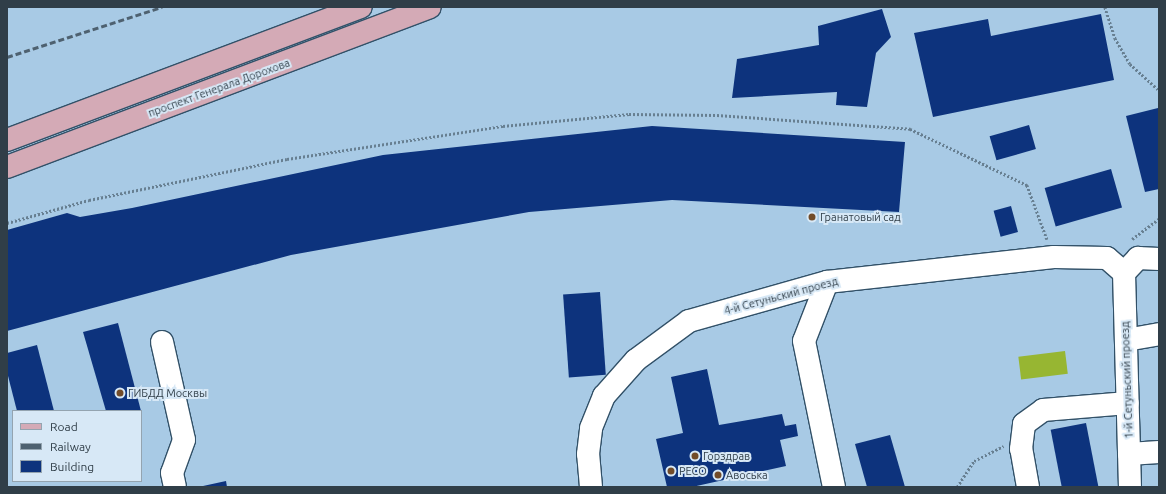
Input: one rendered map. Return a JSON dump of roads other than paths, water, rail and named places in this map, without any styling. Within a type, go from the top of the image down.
[{"type":"main road","points":[[7,140],[361,7]]},
{"type":"main road","name":"проспект Генерала Дорохова","points":[[7,167],[430,7]]},
{"type":"street","name":"4-й Сетуньский проезд","points":[[591,487],[588,454],[591,428],[604,396],[636,360],[689,321],[827,282],[1054,256],[1107,258],[1124,272]]},
{"type":"street","points":[[1124,272],[1138,258],[1159,259]]},
{"type":"street","name":"1-й Сетуньский проезд","points":[[1124,272],[1130,487]]},
{"type":"street","points":[[827,282],[804,341],[834,487]]},
{"type":"street","points":[[1126,340],[1159,334]]},
{"type":"street","points":[[162,342],[184,440],[172,473],[175,487]]},
{"type":"street","points":[[1028,487],[1021,449],[1024,424],[1043,410],[1128,403]]},
{"type":"street","points":[[1129,454],[1159,452]]},
{"type":"railway","points":[[7,57],[162,7]]},
{"type":"place","name":"Гранатовый сад","points":[[812,217]]},
{"type":"place","name":"ГИБДД Москвы","points":[[120,393]]},
{"type":"place","name":"Горздрав","points":[[695,456]]},
{"type":"place","name":"РЕСО","points":[[671,471]]},
{"type":"place","name":"Авоська","points":[[718,475]]}]
